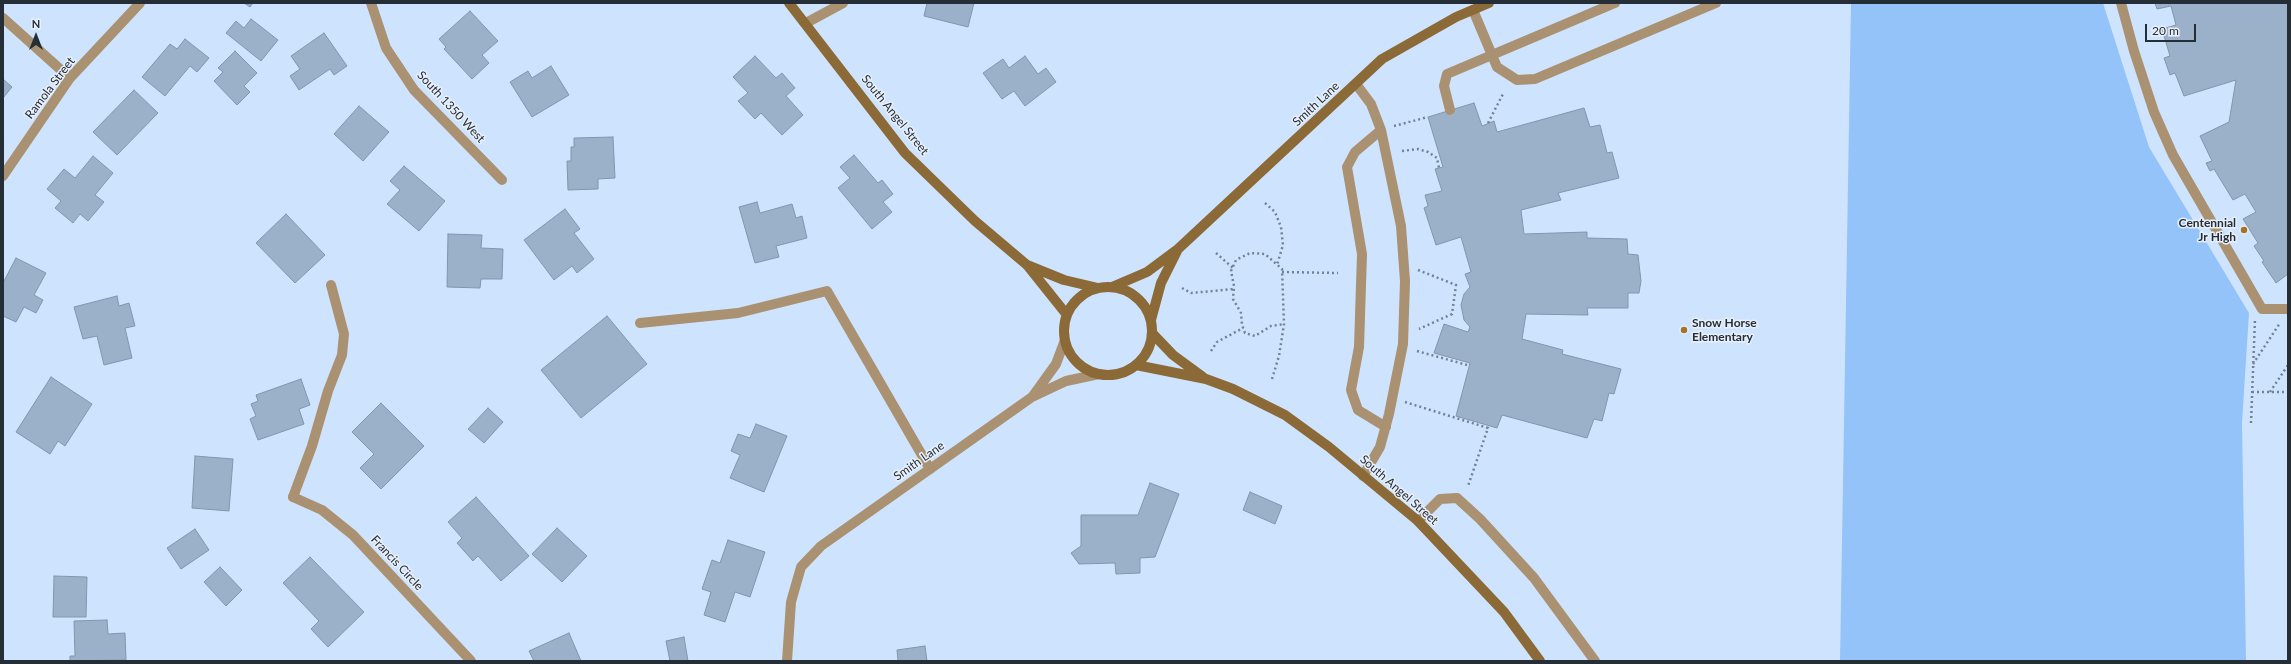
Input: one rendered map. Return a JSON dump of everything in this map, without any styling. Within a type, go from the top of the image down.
[{"type":"street","name":"Ramola Street","points":[[3,176],[70,78],[140,3]]},
{"type":"street","name":"South 1350 West","points":[[371,3],[386,48],[414,90],[502,180]]},
{"type":"street","name":"South Angel Street","points":[[789,3],[806,23],[905,153],[975,221],[1028,265],[1067,315]]},
{"type":"street","points":[[806,23],[844,3]]},
{"type":"street","name":"Smith Lane","points":[[1112,287],[1147,272],[1178,250],[1382,59],[1456,17],[1489,3]]},
{"type":"street","points":[[1450,110],[1444,86],[1447,74],[1615,3]]},
{"type":"street","points":[[1473,10],[1498,67],[1517,80],[1535,79],[1716,3]]},
{"type":"street","points":[[2121,3],[2134,51],[2154,112],[2173,155],[2262,309],[2286,313]]},
{"type":"street","points":[[3,18],[70,78]]},
{"type":"street","points":[[1356,84],[1371,104],[1381,130],[1401,226],[1405,281],[1403,344],[1386,427],[1380,447],[1363,476]]},
{"type":"street","points":[[1381,130],[1355,152],[1347,167],[1362,254],[1359,347],[1351,390],[1358,410],[1386,427]]},
{"type":"street","name":"Smith Lane","points":[[1151,320],[1161,282],[1178,250]]},
{"type":"street","name":"South Angel Street","points":[[1028,265],[1064,280],[1098,288]]},
{"type":"street","name":"Francis Circle","points":[[331,285],[344,334],[342,355],[328,391],[312,446],[293,497],[322,510],[353,534],[472,661]]},
{"type":"street","points":[[1112,287],[1126,291],[1138,299],[1146,308],[1151,320],[1152,333],[1150,345],[1136,366],[1125,372],[1112,375],[1099,374],[1087,370],[1077,362],[1070,352],[1065,340],[1065,327],[1067,315],[1074,304],[1085,294],[1098,288],[1112,287]]},
{"type":"street","points":[[640,323],[738,313],[827,291],[930,469]]},
{"type":"street","name":"South Angel Street","points":[[1152,333],[1172,355],[1206,380]]},
{"type":"street","name":"Smith Lane","points":[[1032,397],[1056,364],[1065,340]]},
{"type":"street","name":"South Angel Street","points":[[1136,366],[1206,380],[1233,389],[1285,415],[1329,447],[1418,521],[1504,612],[1540,661]]},
{"type":"street","name":"Smith Lane","points":[[787,661],[792,602],[801,567],[821,546],[1032,397],[1066,382],[1099,374]]},
{"type":"street","points":[[1418,521],[1440,499],[1457,498],[1480,519],[1534,578],[1595,661]]},
{"type":"path","points":[[1488,124],[1504,92]]},
{"type":"path","points":[[1394,126],[1428,117]]},
{"type":"path","points":[[1402,151],[1418,149],[1428,152],[1437,158],[1439,168]]},
{"type":"path","points":[[1265,203],[1275,212],[1281,227],[1283,245],[1277,265]]},
{"type":"path","points":[[1272,380],[1279,356],[1284,324],[1282,272],[1277,265],[1264,254],[1250,253],[1236,260],[1231,271],[1234,289],[1233,298],[1241,313],[1245,333],[1255,336],[1271,326],[1284,324]]},
{"type":"path","points":[[1216,254],[1233,268]]},
{"type":"path","points":[[1418,270],[1456,285],[1452,314],[1419,329]]},
{"type":"path","points":[[1282,272],[1338,273]]},
{"type":"path","points":[[1182,288],[1191,292],[1234,289]]},
{"type":"path","points":[[2251,423],[2254,321],[2262,309]]},
{"type":"path","points":[[2253,365],[2286,313]]},
{"type":"path","points":[[1210,351],[1217,342],[1243,328]]},
{"type":"path","points":[[1417,351],[1467,366]]},
{"type":"path","points":[[2270,392],[2288,365]]},
{"type":"path","points":[[2252,392],[2288,392]]},
{"type":"path","points":[[1405,402],[1488,428],[1468,486]]},
{"type":"shaded area","points":[[1851,3],[2103,3],[2149,147],[2249,313],[2242,423],[2246,661],[1840,661]]},
{"type":"building","points":[[244,3],[253,3],[250,7]]},
{"type":"building","points":[[927,3],[974,3],[968,27],[924,16]]},
{"type":"building","name":"Centennial Jr High","points":[[2155,3],[2288,3],[2288,274],[2276,283],[2262,262],[2264,261],[2254,246],[2258,243],[2243,219],[2256,212],[2245,194],[2233,200],[2214,169],[2210,171],[2206,163],[2212,161],[2200,136],[2229,122],[2236,80],[2184,96],[2175,73],[2170,75],[2164,58],[2170,56],[2162,29],[2176,25],[2171,6],[2157,9]]},
{"type":"building","points":[[470,11],[498,41],[482,55],[489,63],[472,79],[444,49],[446,47],[439,39]]},
{"type":"building","points":[[251,19],[278,40],[261,61],[226,33],[236,21],[244,28]]},
{"type":"building","points":[[324,33],[347,66],[334,75],[330,69],[299,90],[290,76],[300,69],[291,56]]},
{"type":"building","points":[[185,39],[209,58],[197,72],[190,66],[165,96],[142,77],[170,44],[177,49]]},
{"type":"building","points":[[235,51],[257,73],[244,86],[250,92],[237,105],[214,81],[223,72],[218,68]]},
{"type":"building","points":[[755,56],[776,78],[782,73],[795,88],[786,96],[803,115],[782,135],[761,113],[755,119],[738,101],[748,93],[733,77]]},
{"type":"building","points":[[1025,56],[1038,74],[1046,68],[1056,82],[1025,106],[1014,91],[1002,99],[983,73],[1003,59],[1009,68]]},
{"type":"building","points":[[551,66],[569,95],[532,117],[510,82],[528,71],[532,78]]},
{"type":"building","points":[[3,79],[12,87],[3,98]]},
{"type":"building","points":[[134,90],[158,113],[117,155],[93,132]]},
{"type":"building","points":[[1474,103],[1482,126],[1494,121],[1497,132],[1584,108],[1590,127],[1600,125],[1607,153],[1612,152],[1619,178],[1558,193],[1561,200],[1521,210],[1524,234],[1587,232],[1587,238],[1627,239],[1628,254],[1638,255],[1641,281],[1639,293],[1628,293],[1628,308],[1587,308],[1588,315],[1526,314],[1522,339],[1563,350],[1562,354],[1621,369],[1614,394],[1609,393],[1602,421],[1594,419],[1587,438],[1502,415],[1497,428],[1456,416],[1470,363],[1434,353],[1444,324],[1468,332],[1470,327],[1464,320],[1461,305],[1464,294],[1470,287],[1465,274],[1471,272],[1461,237],[1436,245],[1424,208],[1428,206],[1425,195],[1442,191],[1435,169],[1443,167],[1428,117]]},
{"type":"building","points":[[359,106],[389,132],[363,161],[334,134]]},
{"type":"building","points":[[613,137],[615,178],[598,179],[598,189],[568,190],[567,161],[571,161],[571,147],[574,147],[574,138]]},
{"type":"building","points":[[854,155],[878,183],[882,180],[893,194],[883,202],[892,212],[872,229],[838,188],[850,178],[840,167]]},
{"type":"building","points":[[93,156],[113,173],[95,195],[104,202],[88,221],[80,214],[73,223],[55,208],[61,201],[47,189],[64,169],[75,178]]},
{"type":"building","points":[[404,166],[445,201],[419,231],[387,204],[400,190],[390,181]]},
{"type":"building","points":[[757,202],[760,213],[792,204],[796,218],[802,216],[807,238],[776,246],[779,257],[755,263],[739,207]]},
{"type":"building","points":[[565,209],[580,229],[574,233],[594,259],[577,273],[572,266],[554,280],[524,240]]},
{"type":"building","points":[[286,214],[325,255],[295,283],[256,243]]},
{"type":"building","points":[[448,234],[482,235],[481,248],[503,249],[502,279],[481,279],[480,288],[447,287]]},
{"type":"building","points":[[16,258],[46,273],[34,295],[43,300],[36,313],[24,307],[16,322],[3,316],[3,283]]},
{"type":"building","points":[[117,296],[119,306],[129,303],[135,326],[125,328],[132,358],[104,365],[97,336],[83,339],[74,307]]},
{"type":"building","points":[[607,316],[647,364],[581,418],[541,370]]},
{"type":"building","points":[[51,377],[92,404],[65,446],[58,441],[50,454],[16,432]]},
{"type":"building","points":[[301,379],[310,405],[299,409],[304,424],[258,440],[250,419],[256,416],[251,404],[258,401],[256,395]]},
{"type":"building","points":[[381,403],[424,446],[381,489],[360,468],[374,454],[352,432]]},
{"type":"building","points":[[488,408],[503,422],[484,443],[468,429]]},
{"type":"building","points":[[756,424],[787,436],[764,492],[730,478],[740,455],[731,451],[738,434],[750,438]]},
{"type":"building","points":[[195,456],[233,459],[229,511],[192,508]]},
{"type":"building","points":[[1150,483],[1179,494],[1155,557],[1140,558],[1140,573],[1116,574],[1115,563],[1079,564],[1071,553],[1081,546],[1081,515],[1138,515]]},
{"type":"building","points":[[1250,492],[1282,506],[1275,524],[1243,510]]},
{"type":"building","points":[[476,497],[529,556],[501,581],[478,556],[473,561],[457,543],[462,538],[448,522]]},
{"type":"building","points":[[557,528],[587,556],[562,582],[532,554]]},
{"type":"building","points":[[195,529],[209,550],[181,569],[167,548]]},
{"type":"building","points":[[728,540],[765,552],[750,597],[735,592],[725,622],[704,615],[711,592],[702,589],[712,560],[720,563]]},
{"type":"building","points":[[310,557],[364,612],[328,647],[311,629],[319,621],[283,583]]},
{"type":"building","points":[[220,567],[242,590],[226,606],[204,582]]},
{"type":"building","points":[[54,576],[87,577],[86,617],[53,617]]},
{"type":"building","points":[[107,620],[108,634],[125,633],[126,660],[70,661],[70,656],[75,656],[74,621]]},
{"type":"building","points":[[569,633],[581,661],[534,661],[529,651]]},
{"type":"building","points":[[684,637],[688,661],[670,661],[666,641]]},
{"type":"building","points":[[925,646],[927,661],[898,661],[897,650]]},
{"type":"place","name":"Centennial Jr High","points":[[2244,230]]},
{"type":"place","name":"Snow Horse Elementary","points":[[1684,330]]}]
